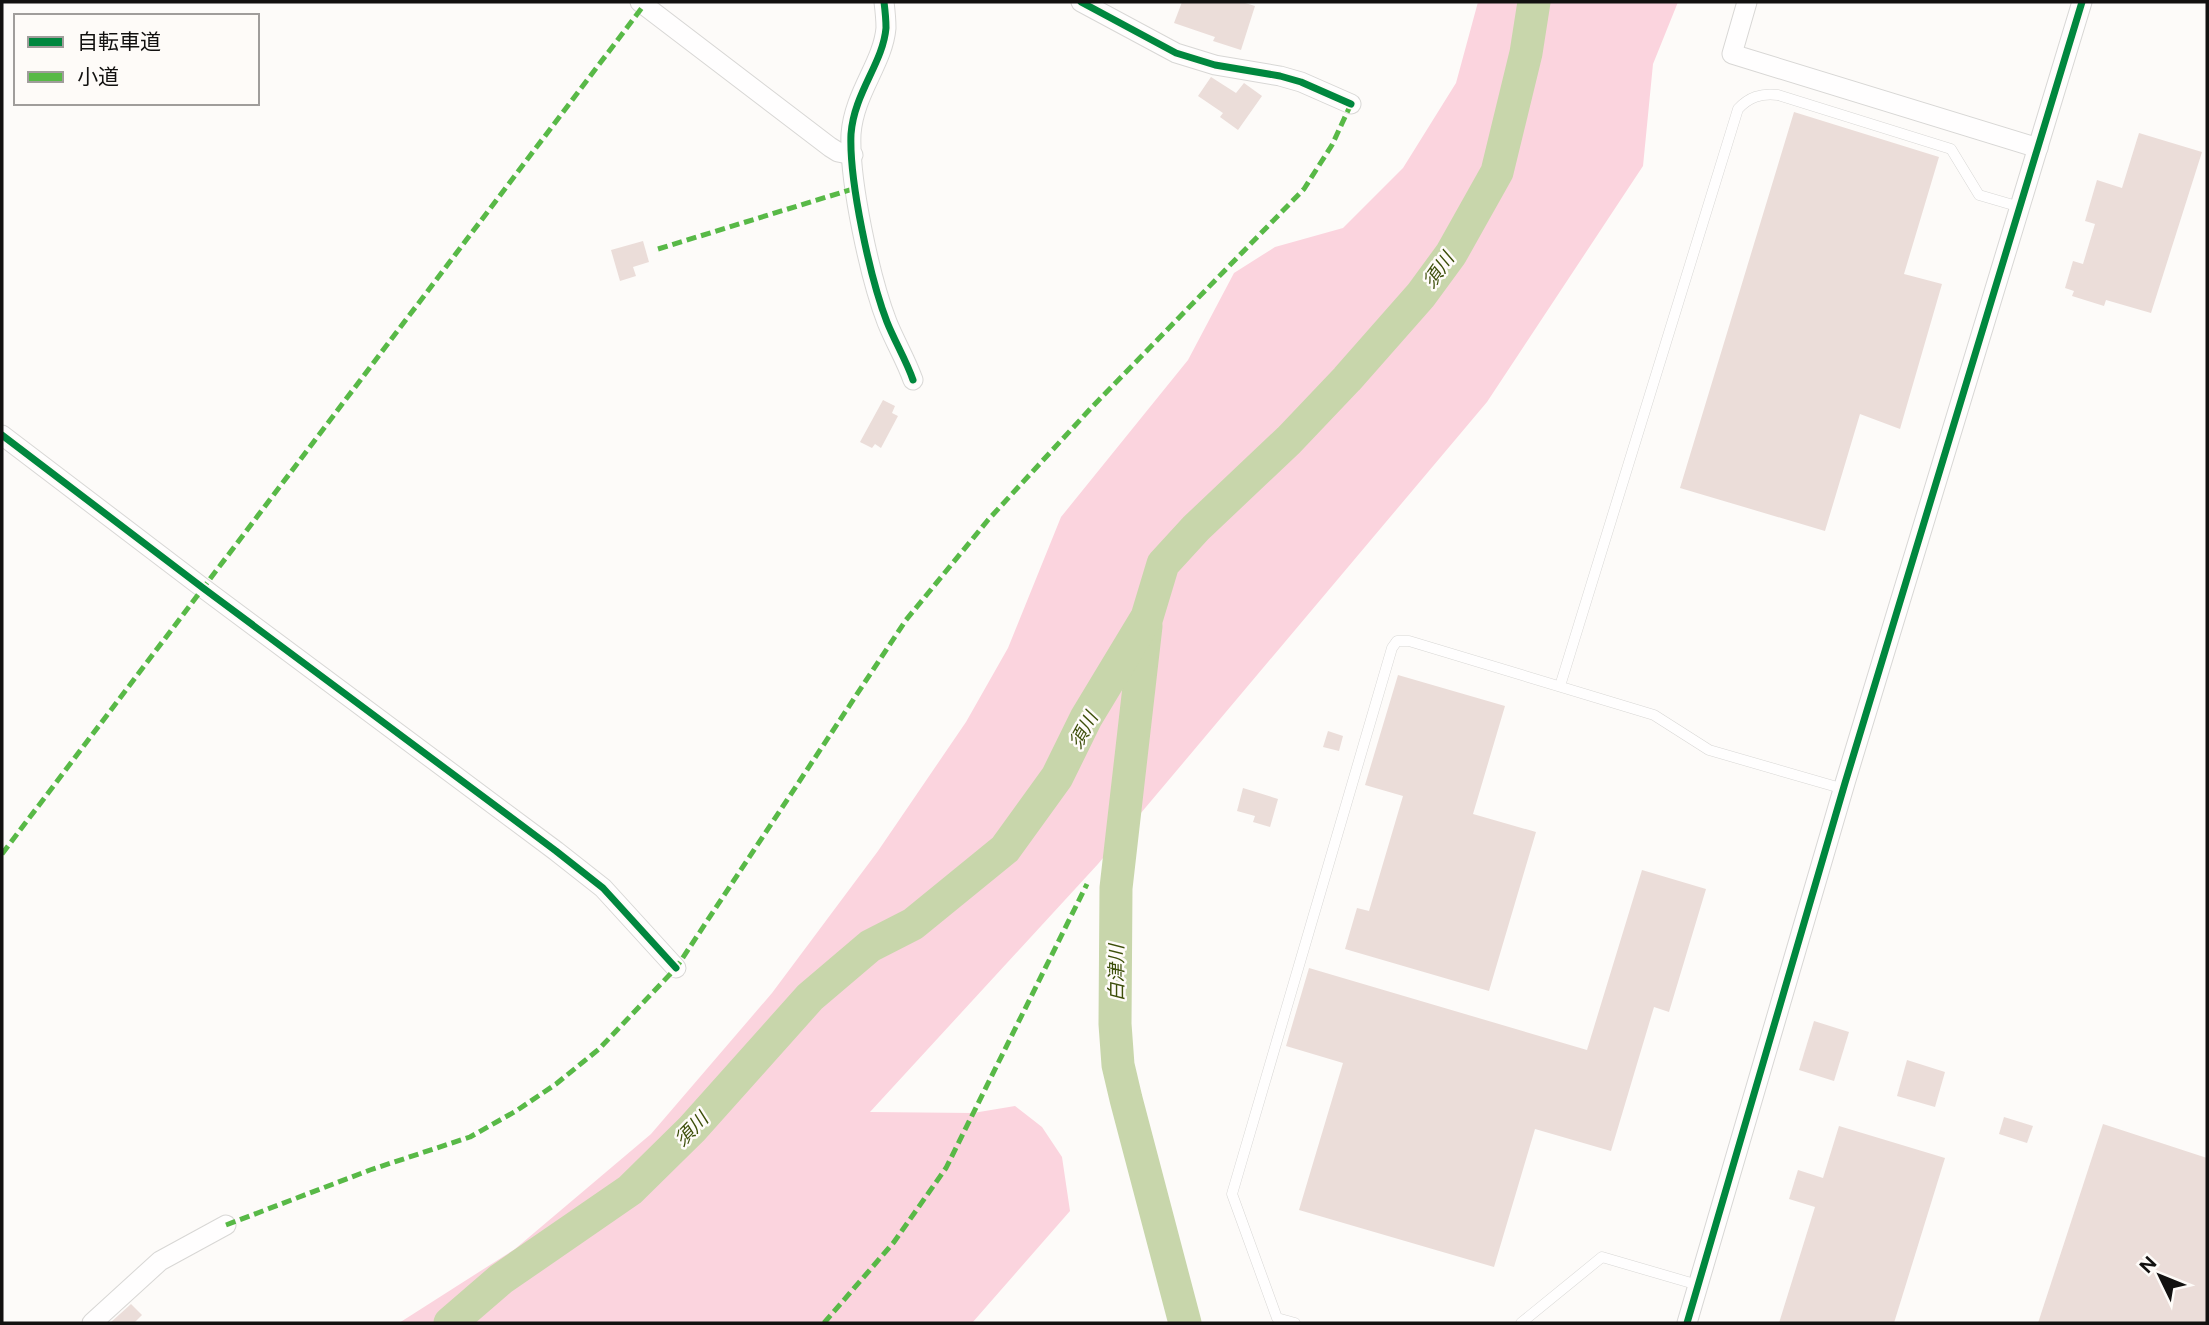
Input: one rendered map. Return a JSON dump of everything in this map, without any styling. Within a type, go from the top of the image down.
[{"type":"street","points":[[640,2],[830,147],[853,155]]},
{"type":"street","points":[[884,2],[886,29],[855,110],[851,135],[857,194],[879,296],[887,322],[913,380]]},
{"type":"street","points":[[1082,2],[1176,52],[1215,65],[1280,76],[1352,104]]},
{"type":"street","points":[[1747,2],[1732,54],[2038,148]]},
{"type":"street","points":[[1687,1323],[1844,789],[2082,2]]},
{"type":"street","points":[[2,435],[603,888],[676,968]]},
{"type":"street","points":[[92,1323],[160,1261],[226,1225]]},
{"type":"lane","points":[[1560,687],[1738,109],[1746,100],[1768,94],[1778,95],[1951,149],[1979,195],[2020,208]]},
{"type":"lane","points":[[1295,1323],[1277,1318],[1231,1194],[1392,648],[1397,642],[1409,640],[1654,715],[1709,750],[1844,789]]},
{"type":"lane","points":[[1521,1323],[1602,1257],[1698,1285]]},
{"type":"shaded area","points":[[1478,2],[1678,2],[1653,64],[1643,166],[1487,402],[1098,864],[870,1112],[973,1113],[1015,1106],[1042,1127],[1062,1157],[1070,1211],[972,1323],[399,1323],[515,1249],[651,1134],[772,993],[878,851],[966,722],[1008,648],[1061,517],[1188,360],[1234,273],[1275,247],[1343,228],[1403,168],[1456,83]]},
{"type":"building","points":[[1182,2],[1242,2],[1255,6],[1241,50],[1213,41],[1215,37],[1174,23]]},
{"type":"building","points":[[1211,77],[1236,93],[1244,83],[1262,96],[1238,130],[1220,117],[1223,113],[1198,96]]},
{"type":"building","points":[[1794,112],[1939,157],[1904,274],[1942,284],[1900,429],[1860,414],[1825,531],[1680,488]]},
{"type":"building","points":[[2139,133],[2202,152],[2151,313],[2106,300],[2104,306],[2072,296],[2074,291],[2065,288],[2073,261],[2083,264],[2095,224],[2085,221],[2097,180],[2122,188]]},
{"type":"building","points":[[643,241],[649,262],[633,267],[636,276],[620,281],[611,250]]},
{"type":"building","points":[[883,400],[895,406],[892,413],[898,416],[881,448],[875,444],[872,448],[860,442]]},
{"type":"building","points":[[1398,675],[1505,706],[1473,814],[1536,832],[1489,991],[1345,949],[1357,908],[1369,911],[1403,796],[1365,785]]},
{"type":"building","points":[[1328,731],[1343,736],[1339,751],[1323,747]]},
{"type":"building","points":[[1243,788],[1278,799],[1270,827],[1253,822],[1255,816],[1237,811]]},
{"type":"building","points":[[1642,870],[1706,889],[1669,1012],[1654,1007],[1611,1151],[1535,1129],[1494,1267],[1299,1210],[1343,1063],[1286,1046],[1309,968],[1587,1050]]},
{"type":"building","points":[[1814,1021],[1849,1032],[1834,1081],[1799,1070]]},
{"type":"building","points":[[1907,1060],[1945,1072],[1935,1107],[1897,1096]]},
{"type":"building","points":[[2004,1117],[2033,1126],[2027,1143],[1999,1134]]},
{"type":"building","points":[[2103,1124],[2207,1158],[2207,1323],[2038,1323]]},
{"type":"building","points":[[1839,1126],[1945,1158],[1894,1323],[1779,1323],[1815,1207],[1789,1199],[1798,1170],[1823,1178]]},
{"type":"building","points":[[131,1304],[142,1315],[134,1323],[110,1323]]},
{"type":"waterway","name":"須川","points":[[450,1323],[501,1279],[630,1190],[692,1129],[810,997],[870,946],[913,924],[1005,849],[1057,777],[1086,718],[1147,617],[1163,564],[1347,379],[1421,295],[1451,254],[1497,172],[1526,53],[1534,2]]},
{"type":"waterway","name":"白津川","points":[[1146,626],[1116,888],[1115,1024],[1118,1065],[1185,1323]]},
{"type":"marked path","points":[[2,854],[644,5]]},
{"type":"marked path","points":[[226,1225],[370,1170],[470,1137],[556,1084],[599,1049],[676,968],[906,620],[988,520],[1092,407],[1304,189],[1332,145],[1351,104]]},
{"type":"marked path","points":[[658,249],[856,188]]},
{"type":"marked path","points":[[824,1323],[894,1242],[946,1168],[1087,884]]},
{"type":"cycle path","points":[[884,2],[884,41],[857,105],[851,134],[851,154],[862,229],[880,303],[913,380]]},
{"type":"cycle path","points":[[1081,2],[1176,53],[1215,65],[1301,82],[1351,104]]},
{"type":"cycle path","points":[[1687,1323],[1845,783],[2082,2]]},
{"type":"cycle path","points":[[2,435],[603,888],[676,968]]}]
